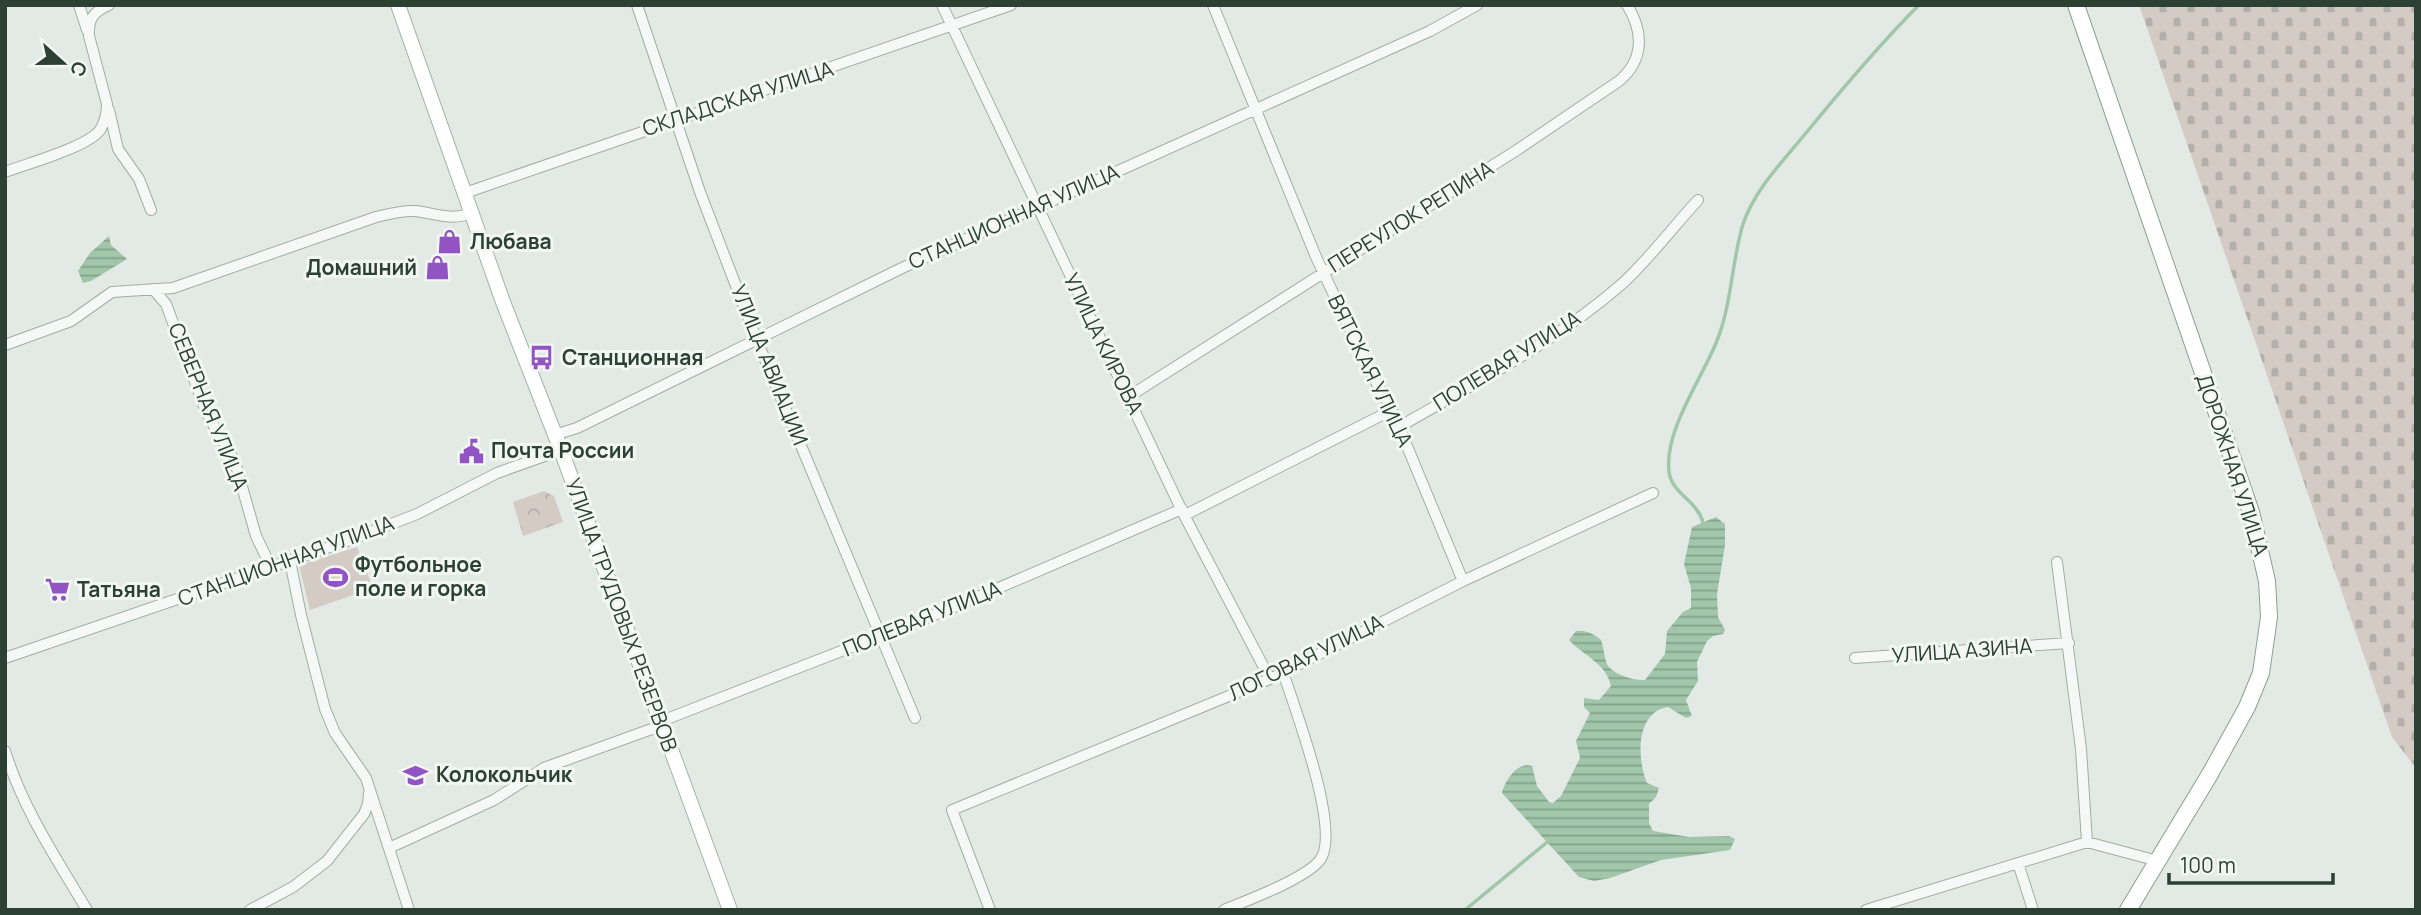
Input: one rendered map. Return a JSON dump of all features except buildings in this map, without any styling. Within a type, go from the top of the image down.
[{"type":"highway","name":"ДОРОЖНАЯ УЛИЦА","points":[[2076,5],[2251,512],[2267,581],[2269,617],[2261,673],[2247,707],[2128,910]]},
{"type":"main road","name":"УЛИЦА ТРУДОВЫХ РЕЗЕРВОВ","points":[[398,5],[464,193],[730,910]]},
{"type":"street","points":[[79,5],[118,149],[139,178],[151,210]]},
{"type":"street","points":[[89,36],[88,24],[94,13],[109,5]]},
{"type":"street","name":"УЛИЦА АВИАЦИИ","points":[[637,5],[700,192],[756,338],[915,718]]},
{"type":"street","name":"УЛИЦА КИРОВА","points":[[942,5],[1183,512],[1270,678]]},
{"type":"street","name":"СКЛАДСКАЯ УЛИЦА","points":[[464,193],[1011,5]]},
{"type":"street","name":"ВЯТСКАЯ УЛИЦА","points":[[1213,5],[1323,273],[1371,373],[1392,410],[1463,582]]},
{"type":"street","name":"СТАНЦИОННАЯ УЛИЦА","points":[[554,435],[577,428],[902,268],[1430,31],[1477,5]]},
{"type":"street","name":"ПЕРЕУЛОК РЕПИНА","points":[[1128,397],[1517,150],[1628,73],[1640,52],[1639,32],[1627,5]]},
{"type":"street","points":[[5,172],[93,137],[99,132],[105,119],[107,104]]},
{"type":"street","name":"ПОЛЕВАЯ УЛИЦА","points":[[1399,427],[1530,351],[1583,314],[1643,264],[1698,200]]},
{"type":"street","points":[[5,345],[71,321],[112,292],[173,288],[247,260],[386,215],[411,211],[441,218],[455,218],[472,213]]},
{"type":"street","name":"СЕВЕРНАЯ УЛИЦА","points":[[153,289],[166,304],[207,414],[235,462],[256,536],[271,567]]},
{"type":"street","name":"ПОЛЕВАЯ УЛИЦА","points":[[389,848],[494,800],[544,768],[952,608],[1183,512],[1392,410]]},
{"type":"street","name":"СТАНЦИОННАЯ УЛИЦА","points":[[5,658],[290,561],[417,514],[498,473],[561,450]]},
{"type":"street","name":"ЛОГОВАЯ УЛИЦА","points":[[990,910],[953,810],[1270,678],[1463,582],[1653,494]]},
{"type":"street","points":[[290,561],[325,709],[335,733],[362,770],[369,786],[409,910]]},
{"type":"street","points":[[2057,562],[2081,749],[2087,842]]},
{"type":"street","name":"УЛИЦА АЗИНА","points":[[1855,658],[2069,643]]},
{"type":"street","points":[[1224,910],[1300,876],[1319,862],[1323,854],[1323,801],[1283,672]]},
{"type":"street","points":[[5,751],[29,811],[87,910]]},
{"type":"street","points":[[250,910],[293,887],[327,861],[364,814],[369,804],[369,786]]},
{"type":"street","points":[[1866,910],[2087,842],[2158,861]]},
{"type":"street","points":[[2018,863],[2033,910]]},
{"type":"green space","points":[[2139,5],[2416,5],[2416,768],[2392,737]]},
{"type":"green space","points":[[544,491],[554,496],[563,522],[523,536],[513,502]]},
{"type":"green space","name":"Футбольное поле и горка","points":[[357,547],[373,588],[310,610],[299,565]]},
{"type":"shaded area","points":[[109,236],[111,245],[127,259],[83,283],[78,271],[90,253]]},
{"type":"shaded area","points":[[1716,517],[1725,524],[1725,545],[1717,594],[1718,617],[1725,630],[1723,634],[1713,636],[1707,641],[1697,662],[1698,681],[1686,700],[1692,716],[1686,718],[1668,707],[1649,718],[1641,738],[1641,762],[1647,783],[1659,788],[1656,797],[1649,804],[1649,823],[1653,831],[1689,837],[1729,836],[1735,839],[1730,850],[1661,860],[1594,881],[1579,877],[1502,793],[1509,777],[1517,769],[1527,765],[1532,766],[1537,786],[1549,802],[1553,803],[1561,796],[1580,758],[1576,741],[1590,713],[1584,707],[1584,698],[1599,700],[1611,686],[1604,671],[1569,640],[1576,631],[1592,634],[1601,640],[1610,668],[1624,676],[1645,680],[1665,654],[1667,631],[1683,612],[1691,608],[1691,588],[1684,564],[1692,527]]},
{"type":"waterway","points":[[1703,523],[1696,509],[1671,480],[1669,456],[1678,423],[1721,329],[1739,239],[1748,211],[1779,165],[1861,67],[1919,5]]},
{"type":"waterway","points":[[1465,910],[1551,839]]},
{"type":"place","name":"Любава","points":[[450,242]]},
{"type":"place","name":"Домашний","points":[[437,268]]},
{"type":"place","name":"Станционная","points":[[542,358]]},
{"type":"place","name":"Почта России","points":[[471,451]]},
{"type":"place","name":"Футбольное поле и горка","points":[[335,577]]},
{"type":"place","name":"Татьяна","points":[[57,590]]},
{"type":"place","name":"Колокольчик","points":[[416,775]]}]
